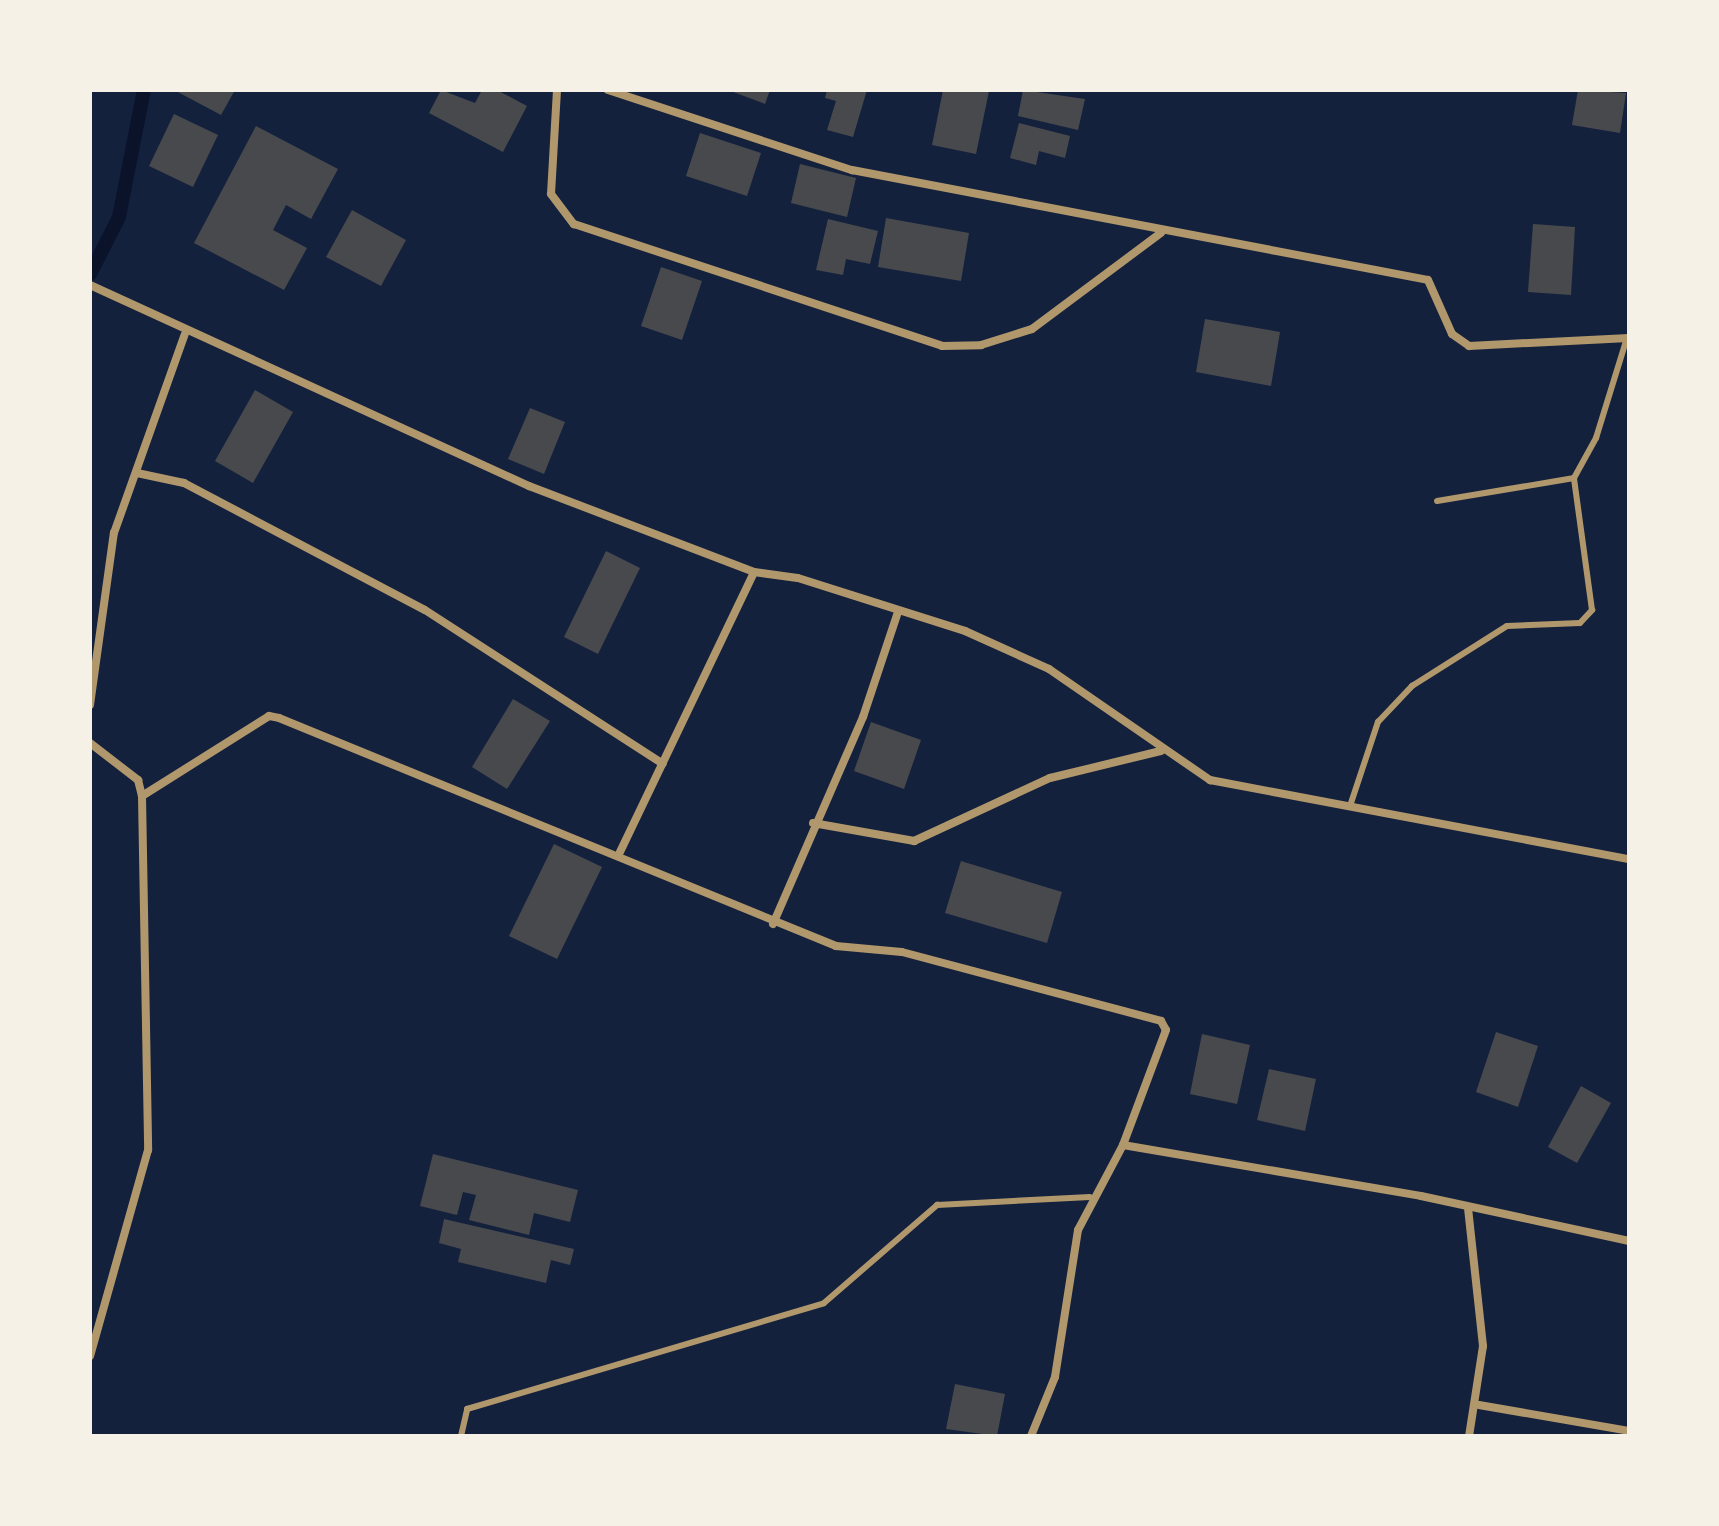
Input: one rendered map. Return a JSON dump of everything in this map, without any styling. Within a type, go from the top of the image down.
[{"type":"street","points":[[557,90],[551,194],[574,224],[942,346],[981,345],[1032,329],[1161,233]]},
{"type":"street","points":[[608,90],[852,170],[1161,233],[1428,280],[1452,334],[1469,346],[1628,338]]},
{"type":"street","points":[[90,285],[108,298],[185,334],[529,486],[754,572],[798,578],[965,631],[1049,669],[1161,751],[1210,780],[1629,859]]},
{"type":"street","points":[[90,705],[114,533],[185,334]]},
{"type":"street","points":[[137,473],[184,483],[425,610],[663,764]]},
{"type":"street","points":[[620,852],[754,572]]},
{"type":"street","points":[[773,924],[813,823],[863,717],[898,612]]},
{"type":"street","points":[[142,796],[269,716],[279,718],[620,852],[773,924],[836,946],[902,952],[1161,1021],[1166,1030],[1123,1145],[1090,1197],[1055,1377],[1031,1436]]},
{"type":"street","points":[[90,743],[138,780],[142,796],[148,1150],[90,1356]]},
{"type":"street","points":[[813,823],[914,841],[1050,778],[1161,751]]},
{"type":"street","points":[[1123,1145],[1468,1208],[1629,1241]]},
{"type":"street","points":[[1468,1208],[1483,1346],[1479,1405],[1469,1436]]},
{"type":"street","points":[[1479,1405],[1629,1431]]},
{"type":"lane","points":[[1350,806],[1378,722],[1412,686],[1507,626],[1580,623],[1592,610],[1574,478],[1596,438],[1628,338]]},
{"type":"lane","points":[[1437,501],[1574,478]]},
{"type":"lane","points":[[461,1436],[467,1409],[824,1303],[937,1205],[1090,1197]]},
{"type":"building","points":[[174,90],[235,90],[221,115]]},
{"type":"building","points":[[441,90],[475,103],[482,90],[497,90],[527,106],[503,152],[429,113]]},
{"type":"building","points":[[728,90],[770,90],[765,104]]},
{"type":"building","points":[[827,90],[867,90],[853,137],[827,130],[836,101],[825,98]]},
{"type":"building","points":[[943,90],[989,91],[976,154],[932,145]]},
{"type":"building","points":[[1023,90],[1085,99],[1078,130],[1018,116]]},
{"type":"building","points":[[1578,90],[1626,93],[1620,133],[1572,125]]},
{"type":"building","points":[[174,114],[218,135],[193,187],[149,166]]},
{"type":"building","points":[[1019,123],[1070,136],[1065,158],[1039,151],[1036,165],[1010,158]]},
{"type":"building","points":[[256,126],[338,169],[311,219],[286,205],[273,230],[307,248],[284,290],[194,243]]},
{"type":"building","points":[[700,133],[761,153],[747,196],[686,176]]},
{"type":"building","points":[[800,164],[856,178],[847,217],[791,203]]},
{"type":"building","points":[[352,210],[406,240],[381,286],[326,257]]},
{"type":"building","points":[[886,218],[969,233],[961,281],[878,267]]},
{"type":"building","points":[[828,219],[878,231],[870,264],[846,259],[843,275],[816,270]]},
{"type":"building","points":[[1533,224],[1575,227],[1571,295],[1528,292]]},
{"type":"building","points":[[661,267],[702,281],[682,340],[641,326]]},
{"type":"building","points":[[1205,319],[1280,332],[1271,386],[1196,372]]},
{"type":"building","points":[[255,390],[293,412],[253,483],[215,461]]},
{"type":"building","points":[[530,408],[565,422],[544,474],[508,459]]},
{"type":"building","points":[[606,551],[640,568],[598,654],[564,637]]},
{"type":"building","points":[[513,699],[550,721],[507,789],[472,767]]},
{"type":"building","points":[[871,722],[921,740],[904,789],[854,771]]},
{"type":"building","points":[[554,844],[602,867],[557,959],[509,936]]},
{"type":"building","points":[[961,861],[1062,892],[1047,943],[945,913]]},
{"type":"building","points":[[1496,1032],[1538,1046],[1518,1107],[1476,1092]]},
{"type":"building","points":[[1202,1034],[1250,1045],[1237,1104],[1190,1094]]},
{"type":"building","points":[[1269,1069],[1316,1079],[1305,1131],[1257,1120]]},
{"type":"building","points":[[1581,1086],[1611,1103],[1577,1163],[1548,1147]]},
{"type":"building","points":[[433,1154],[578,1190],[570,1222],[534,1213],[529,1235],[469,1220],[476,1195],[463,1192],[457,1215],[420,1206]]},
{"type":"building","points":[[444,1219],[574,1249],[570,1265],[551,1260],[546,1283],[458,1262],[461,1249],[439,1243]]},
{"type":"building","points":[[955,1384],[1005,1394],[997,1436],[946,1429]]},
{"type":"waterway","points":[[90,274],[119,217],[144,90]]}]
